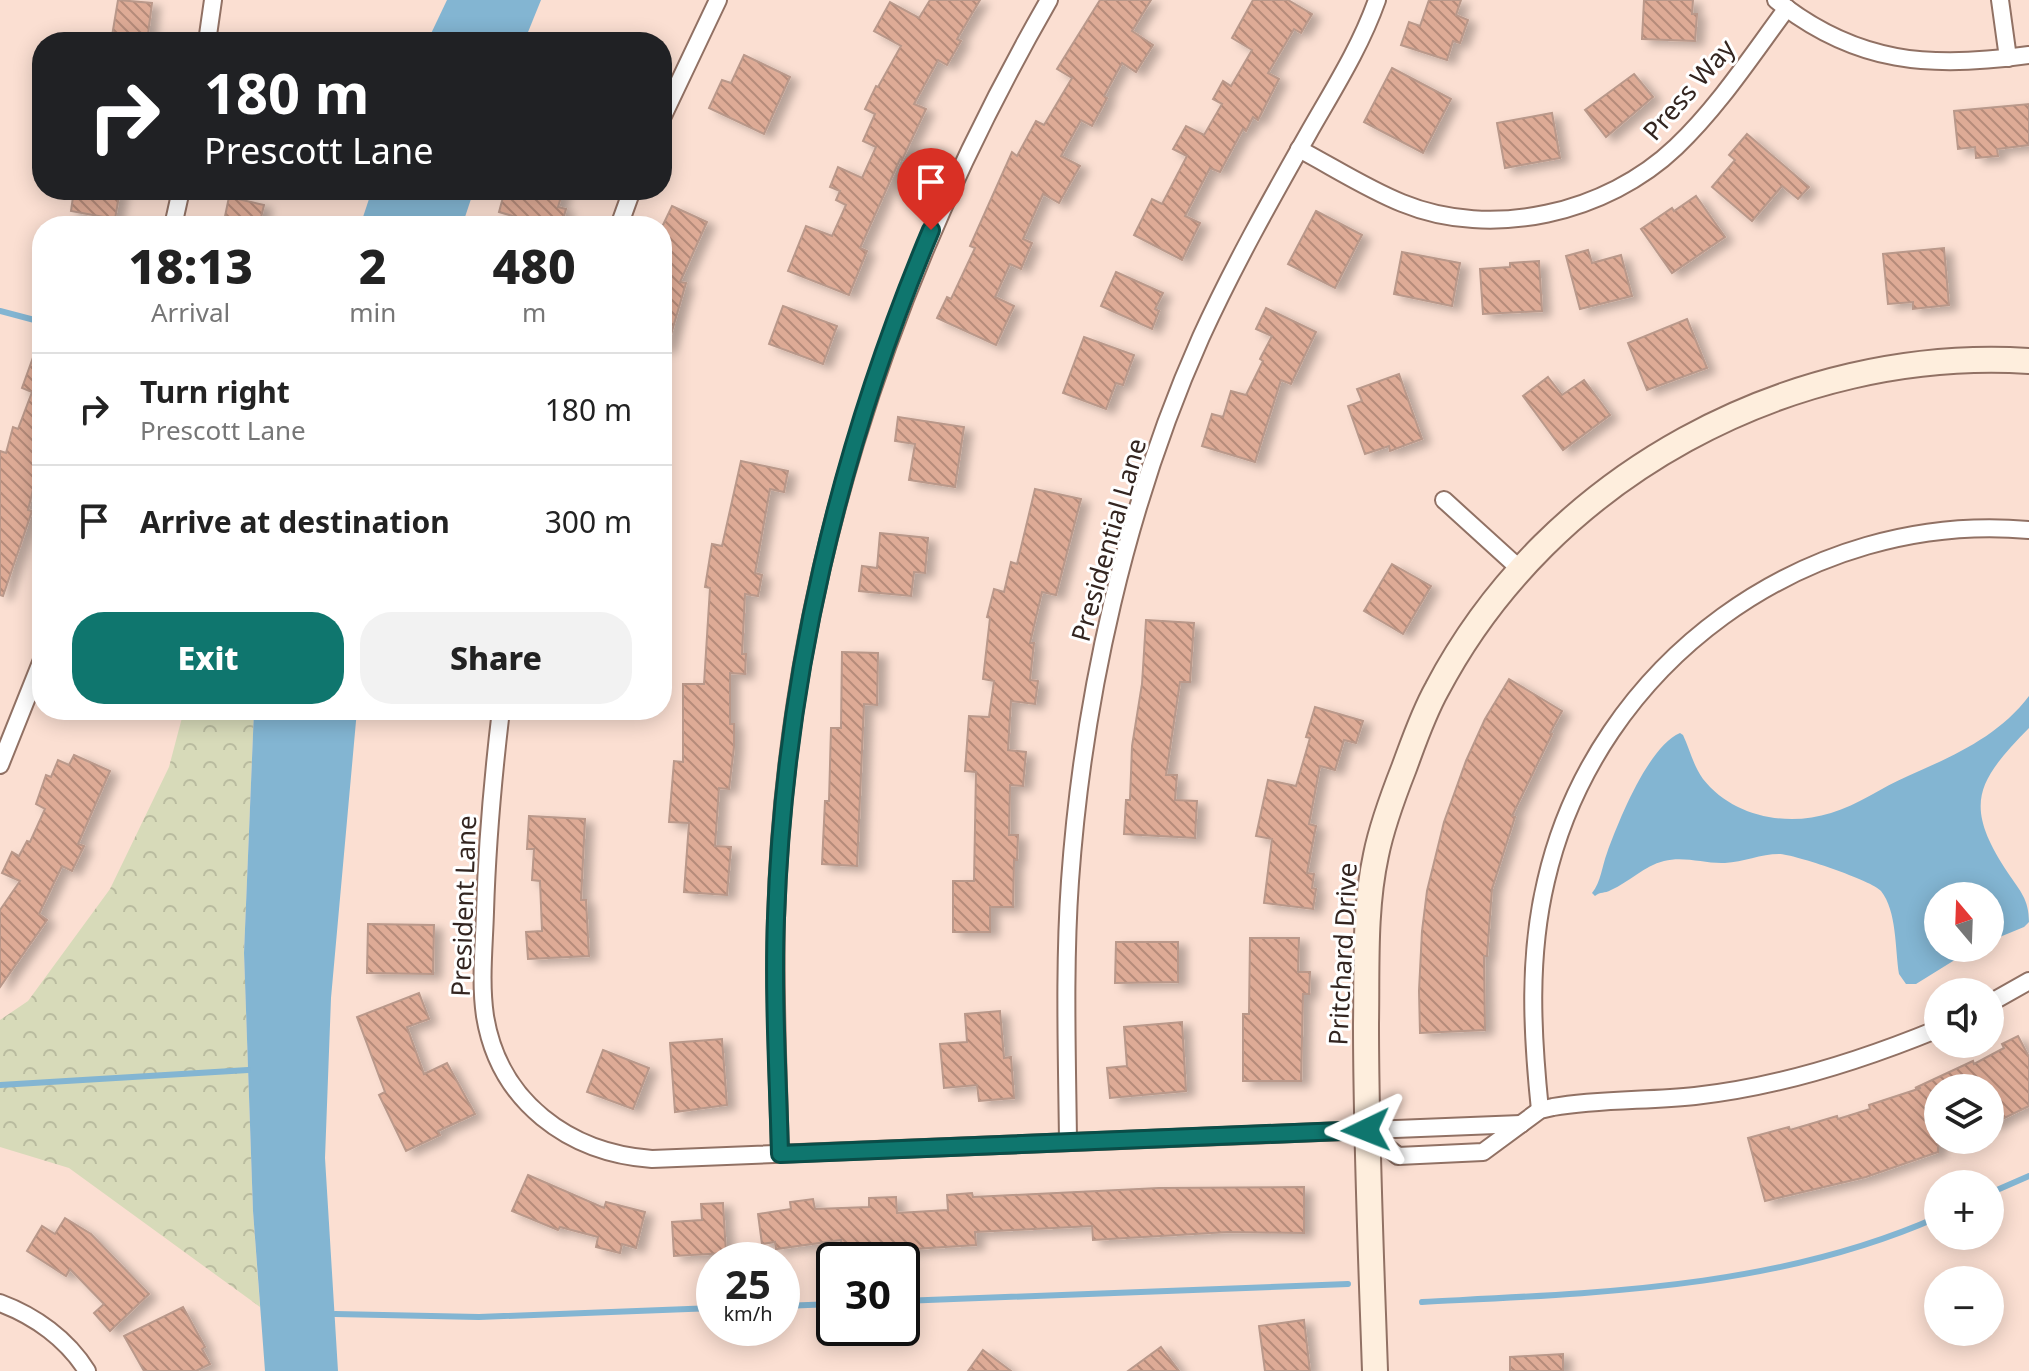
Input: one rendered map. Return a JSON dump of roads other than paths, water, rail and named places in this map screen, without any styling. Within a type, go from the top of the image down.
[{"type":"street","points":[[208,32],[213,0]]},
{"type":"street","points":[[672,97],[718,0]]},
{"type":"street","points":[[780,1154],[775,983],[781,841],[786,776],[825,548],[864,410],[913,275],[972,140],[1049,0]]},
{"type":"street","name":"Presidential Lane","points":[[1068,1141],[1070,884],[1076,804],[1103,643],[1148,478],[1200,341],[1254,228],[1358,45],[1377,0]]},
{"type":"street","points":[[2000,0],[2008,58]]},
{"type":"street","points":[[1782,4],[1835,38],[1891,57],[1949,63],[2029,55]]},
{"type":"street","name":"Press Way","points":[[1299,149],[1393,199],[1438,214],[1519,218],[1568,208],[1615,190],[1659,162],[1676,147],[1713,106],[1782,4]]},
{"type":"street","name":"Pritchard Drive","points":[[1375,1371],[1366,1130],[1367,954],[1376,853],[1385,820],[1436,689],[1476,627],[1520,569],[1562,529],[1621,481],[1684,439],[1735,413],[1821,383],[1880,369],[1963,360],[2029,361]]},
{"type":"street","points":[[1444,500],[1520,569]]},
{"type":"street","points":[[1540,1110],[1533,1042],[1533,974],[1546,880],[1566,816],[1580,785],[1614,727],[1646,685],[1685,646],[1726,613],[1758,592],[1814,563],[1849,550],[1917,534],[1981,528],[2029,530]]},
{"type":"street","points":[[0,765],[32,685]]},
{"type":"street","name":"President Lane","points":[[500,720],[486,874],[483,992],[491,1040],[505,1071],[524,1098],[552,1125],[590,1147],[652,1159],[1521,1124]]},
{"type":"street","points":[[2004,995],[2029,981]]},
{"type":"street","points":[[1366,1130],[1398,1156],[1483,1152],[1540,1110],[1566,1104],[1657,1100],[1739,1090],[1835,1067],[1924,1034]]},
{"type":"street","points":[[0,1303],[23,1313],[55,1334],[87,1371]]},
{"type":"water","points":[[447,0],[541,0],[528,32],[432,32]]},
{"type":"water","points":[[369,200],[471,200],[465,216],[363,216]]},
{"type":"water","points":[[2029,696],[2029,728],[1987,780],[1981,811],[1994,849],[2026,901],[2029,922],[2004,935],[2004,882],[1924,882],[1924,962],[1951,962],[1916,984],[1906,984],[1899,974],[1893,919],[1881,891],[1816,863],[1779,854],[1725,863],[1680,859],[1664,861],[1609,891],[1595,896],[1592,893],[1636,786],[1657,753],[1680,733],[1703,779],[1715,792],[1729,802],[1762,816],[1797,819],[1831,813],[1851,805],[1942,761],[1989,734]]},
{"type":"water","points":[[254,720],[356,720],[331,998],[325,1158],[338,1371],[265,1371],[253,1211],[244,953]]},
{"type":"waterway","points":[[0,311],[32,319]]},
{"type":"waterway","points":[[0,1085],[248,1070]]},
{"type":"waterway","points":[[2004,1187],[2029,1176]]},
{"type":"waterway","points":[[1422,1302],[1619,1290],[1749,1273],[1814,1259],[1876,1241],[1924,1222]]},
{"type":"waterway","points":[[920,1300],[1348,1284]]},
{"type":"waterway","points":[[800,1305],[816,1305]]},
{"type":"waterway","points":[[335,1314],[479,1317],[696,1309]]}]
